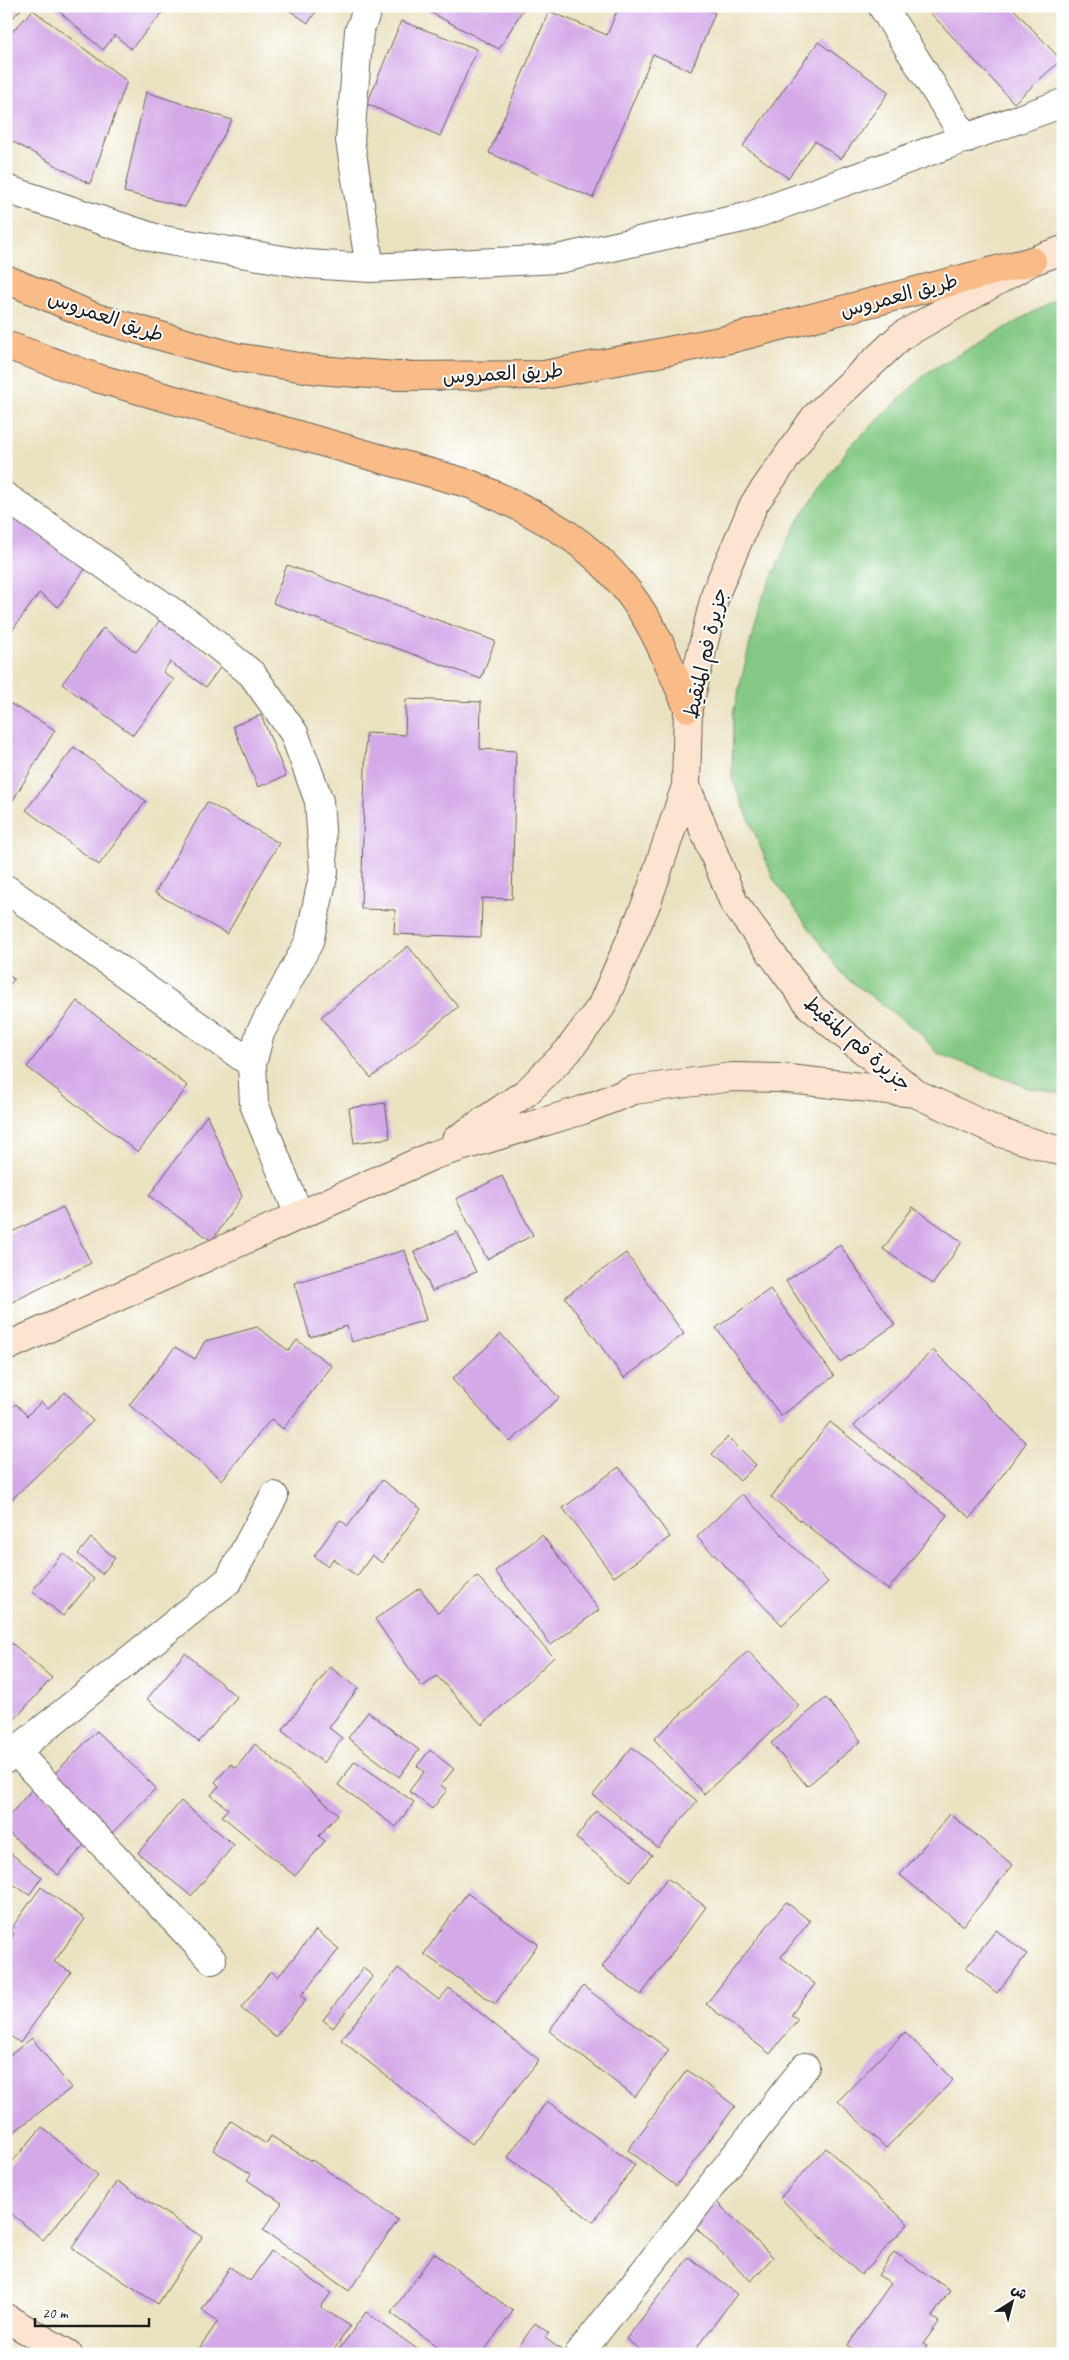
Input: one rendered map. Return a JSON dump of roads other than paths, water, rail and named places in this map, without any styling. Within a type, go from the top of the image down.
[{"type":"main road","name":"جزيرة فم المنقيط","points":[[1063,250],[1032,261],[901,336],[815,417],[754,504],[716,592],[688,708],[686,786],[734,903],[811,1007],[915,1093],[1001,1133],[1063,1152]]},
{"type":"main road","name":"طريق العمروس","points":[[6,279],[97,318],[235,357],[318,370],[396,376],[544,375],[730,339],[1032,261]]},
{"type":"main road","points":[[6,345],[97,378],[470,484],[525,508],[572,536],[614,575],[644,615],[688,708]]},
{"type":"main road","points":[[434,1155],[527,1092],[568,1051],[601,1007],[647,902],[686,786]]},
{"type":"main road","points":[[6,1347],[434,1155],[583,1110],[634,1090],[688,1081],[732,1077],[780,1078],[915,1093]]},
{"type":"main road","points":[[6,2318],[36,2346],[68,2354]]},
{"type":"street","points":[[369,6],[359,31],[350,140],[370,268]]},
{"type":"street","points":[[882,6],[966,139]]},
{"type":"street","points":[[6,189],[158,239],[307,264],[370,268],[568,257],[747,217],[1063,103]]},
{"type":"street","points":[[6,497],[211,640],[252,674],[294,733],[318,801],[324,872],[309,942],[260,1033],[252,1064],[254,1104],[300,1215]]},
{"type":"street","points":[[6,889],[252,1064]]},
{"type":"street","points":[[212,1960],[11,1755],[229,1580],[274,1496]]},
{"type":"street","points":[[579,2354],[805,2067]]}]
